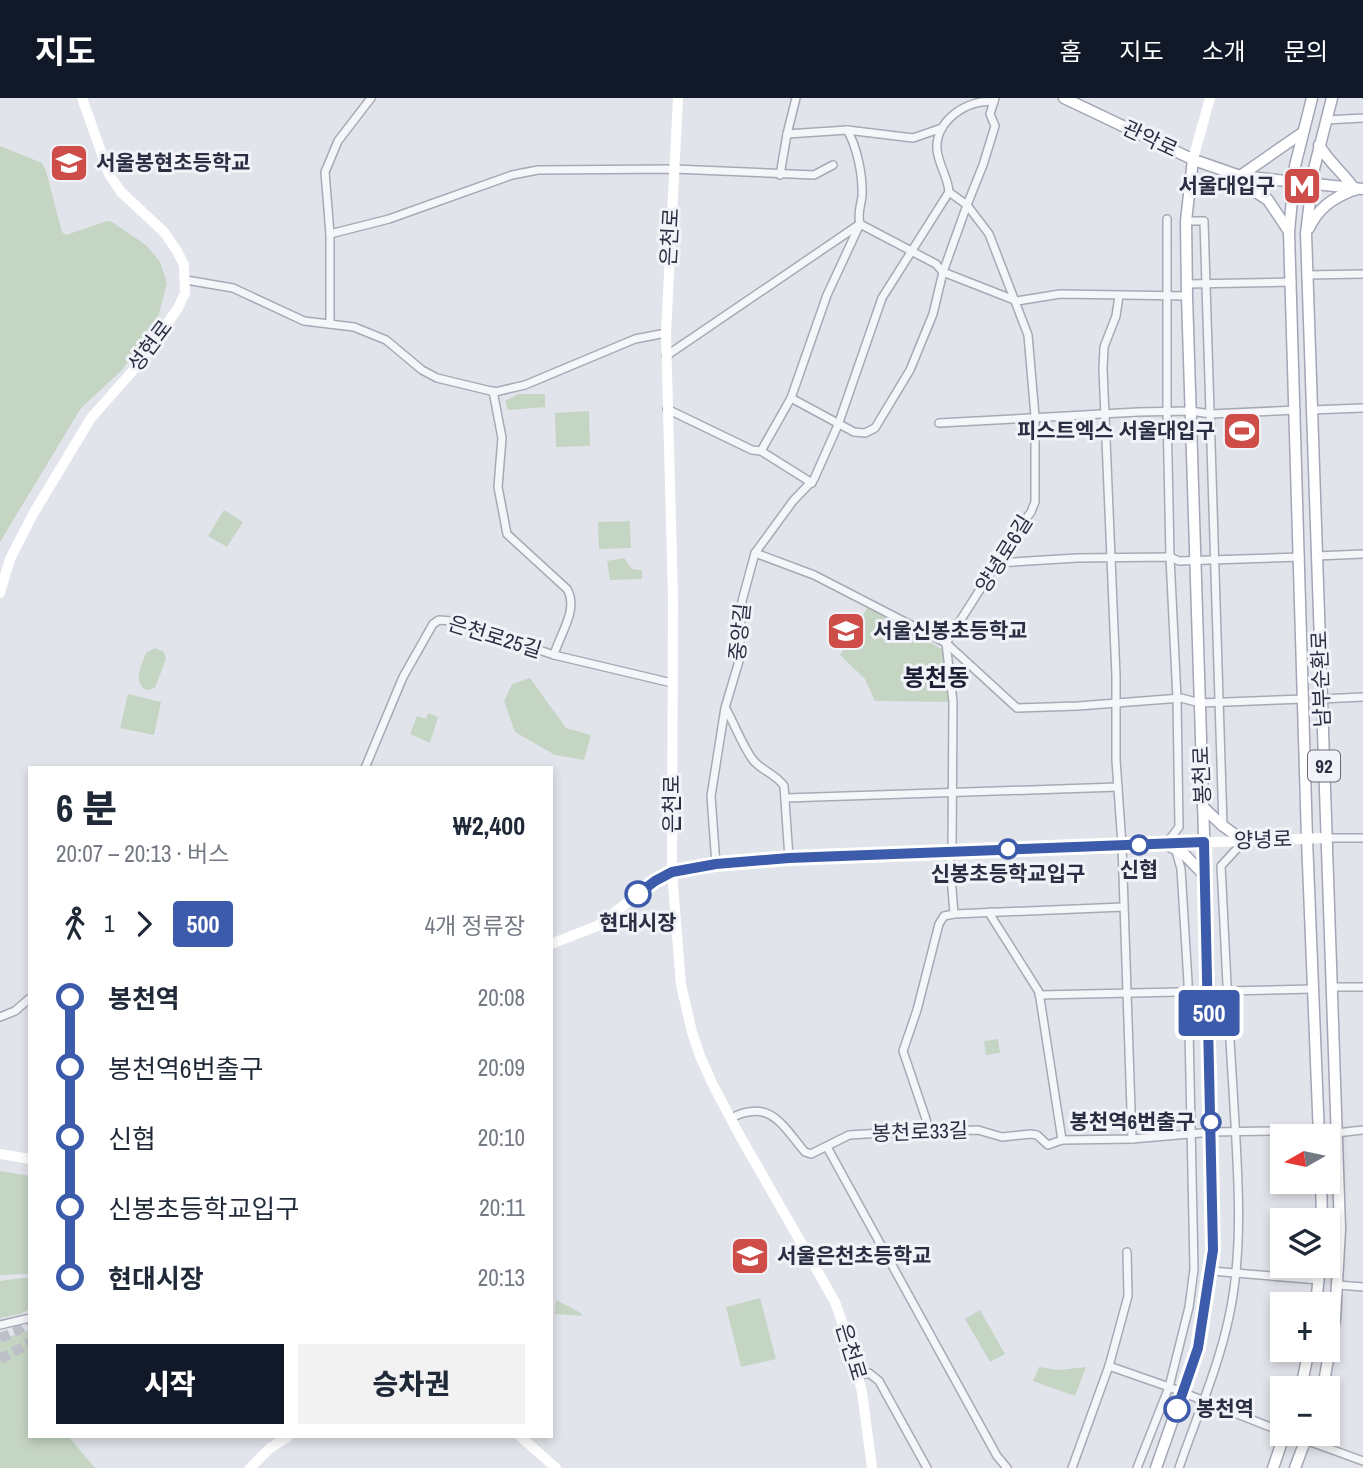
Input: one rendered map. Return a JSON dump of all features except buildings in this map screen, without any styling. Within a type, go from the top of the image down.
[{"type":"main road","points":[[82,98],[109,174],[121,192],[164,232],[192,280]]},
{"type":"main road","name":"은천로","points":[[678,98],[666,356],[673,598],[672,872],[681,985],[686,1014],[700,1056],[731,1118],[835,1301],[864,1375],[872,1468]]},
{"type":"main road","name":"관악로","points":[[1064,98],[1193,159],[1240,176],[1359,189]]},
{"type":"main road","name":"봉천로","points":[[1156,1468],[1198,1348],[1212,1270],[1209,991],[1186,221],[1193,159],[1210,98]]},
{"type":"main road","name":"남부순환로","points":[[1312,98],[1292,183],[1289,232],[1307,839],[1319,1124]]},
{"type":"main road","name":"남부순환로","points":[[1332,98],[1311,185],[1306,233],[1306,275],[1336,1124]]},
{"type":"main road","points":[[1289,232],[1268,200],[1253,190],[1240,176],[1302,132]]},
{"type":"main road","points":[[1306,233],[1314,217],[1335,197],[1359,189],[1333,166],[1319,145]]},
{"type":"main road","name":"성현로","points":[[0,593],[10,559],[33,514],[90,418],[137,366],[178,308],[192,280]]},
{"type":"main road","points":[[1304,687],[1312,695],[1319,691],[1321,686]]},
{"type":"main road","points":[[1305,738],[1307,733],[1314,729],[1321,733],[1323,739]]},
{"type":"main road","points":[[1203,807],[1244,841]]},
{"type":"main road","name":"양녕로","points":[[553,943],[597,926],[655,881],[672,872],[716,864],[951,851],[1169,846],[1204,842],[1325,838]]},
{"type":"main road","points":[[1169,846],[1183,853],[1205,876]]},
{"type":"main road","points":[[1318,1099],[1325,1108],[1330,1107],[1335,1100]]},
{"type":"main road","points":[[0,1154],[28,1159]]},
{"type":"main road","name":"남부순환로","points":[[1325,1376],[1338,1285],[1339,1194]]},
{"type":"main road","points":[[1318,1292],[1319,1280]]},
{"type":"main road","points":[[250,1468],[270,1448],[286,1438]]},
{"type":"main road","points":[[522,1438],[556,1468]]},
{"type":"main road","points":[[1273,1468],[1287,1446]]},
{"type":"main road","points":[[1294,1446],[1295,1468]]},
{"type":"street","points":[[330,324],[330,234],[325,172],[338,141],[371,98]]},
{"type":"street","points":[[780,175],[796,98]]},
{"type":"street","points":[[791,398],[838,425],[863,433],[875,428],[910,370],[933,314],[943,272],[984,165],[995,126],[990,114],[995,100],[981,101],[951,115],[942,128],[936,148],[948,180],[949,192]]},
{"type":"street","points":[[1326,120],[1363,118]]},
{"type":"street","points":[[787,134],[847,130],[913,138],[942,128]]},
{"type":"street","points":[[761,451],[791,398],[827,295],[860,223],[858,216],[862,197],[861,180],[851,136],[847,130]]},
{"type":"street","points":[[330,234],[389,219],[523,173],[576,169],[674,169],[814,175],[833,165]]},
{"type":"street","name":"양녕로6길","points":[[946,643],[1035,502],[1035,416],[1028,335],[989,234],[967,205],[949,192]]},
{"type":"street","name":"중앙길","points":[[716,864],[711,796],[726,708],[739,661],[742,601],[755,553],[793,501],[812,483],[838,425],[876,311],[949,192]]},
{"type":"street","name":"봉천로","points":[[1167,219],[1170,557],[1180,827],[1169,846]]},
{"type":"street","name":"봉천로","points":[[1186,221],[1204,221],[1223,826]]},
{"type":"street","points":[[860,223],[936,264],[943,272],[1017,301],[1060,294],[1187,296]]},
{"type":"street","points":[[666,356],[860,223]]},
{"type":"street","points":[[1306,275],[1363,274]]},
{"type":"street","points":[[192,280],[233,288],[304,321],[354,327],[386,340],[422,370],[437,378],[493,391],[506,391],[526,385],[635,339],[666,333]]},
{"type":"street","points":[[1187,284],[1292,282]]},
{"type":"street","points":[[1119,296],[1116,316],[1104,346],[1104,411],[1116,704],[1115,760],[1122,845],[1132,1139]]},
{"type":"street","points":[[493,391],[502,438],[498,487],[507,534],[567,589],[572,597],[571,612],[554,655]]},
{"type":"street","points":[[1311,410],[1363,408]]},
{"type":"street","points":[[667,409],[752,450],[761,451],[812,483]]},
{"type":"street","points":[[939,422],[1167,411],[1211,414],[1296,411]]},
{"type":"street","name":"남부순환로","points":[[755,553],[814,575],[946,643],[1017,708],[1177,699],[1200,703],[1304,699]]},
{"type":"street","points":[[1316,556],[1363,554]]},
{"type":"street","points":[[998,563],[1111,558],[1170,557],[1179,561],[1300,557]]},
{"type":"street","name":"은천로25길","points":[[366,766],[403,677],[433,624],[439,620],[448,620],[494,634],[554,655],[672,682]]},
{"type":"street","points":[[946,643],[953,702],[951,851],[954,914]]},
{"type":"street","points":[[1321,699],[1363,697]]},
{"type":"street","points":[[726,708],[752,758],[784,786],[789,858]]},
{"type":"street","points":[[786,798],[1118,787]]},
{"type":"street","points":[[1325,838],[1363,838]]},
{"type":"street","points":[[1180,1468],[1230,1316],[1235,1273],[1238,1234],[1235,1133],[1221,866],[1244,841]]},
{"type":"street","points":[[1137,1468],[1169,1387],[1189,1307],[1193,1277],[1188,991],[1180,859],[1169,846]]},
{"type":"street","points":[[929,1132],[903,1051],[917,1010],[939,924],[944,916],[1124,907]]},
{"type":"street","points":[[991,912],[1039,995],[1062,1140]]},
{"type":"street","points":[[1331,988],[1363,987]]},
{"type":"street","points":[[1039,995],[1313,989]]},
{"type":"street","points":[[0,1017],[16,1011],[28,1000]]},
{"type":"street","name":"봉천로33길","points":[[731,1118],[747,1111],[763,1111],[780,1122],[806,1153],[816,1153],[849,1135],[978,1130],[1002,1137],[1037,1135],[1046,1144],[1062,1140],[1132,1139],[1212,1132]]},
{"type":"street","points":[[1340,1133],[1363,1130]]},
{"type":"street","name":"남부순환로","points":[[1212,1132],[1270,1133]]},
{"type":"street","points":[[827,1147],[997,1456],[1007,1468]]},
{"type":"street","points":[[1072,1468],[1109,1366],[1128,1296],[1127,1252]]},
{"type":"street","points":[[1212,1270],[1319,1280]]},
{"type":"street","points":[[1338,1285],[1363,1287]]},
{"type":"street","points":[[0,1325],[28,1318]]},
{"type":"street","points":[[1109,1366],[1270,1426]]},
{"type":"street","points":[[864,1375],[873,1375],[884,1388],[927,1468]]},
{"type":"street","points":[[1323,1446],[1363,1461]]},
{"type":"green space","points":[[0,146],[42,163],[62,232],[66,235],[107,221],[112,222],[146,245],[160,262],[167,283],[157,321],[122,370],[81,408],[0,542]]},
{"type":"green space","points":[[518,394],[545,394],[545,407],[508,410],[505,401]]},
{"type":"green space","points":[[589,411],[590,446],[556,447],[555,413]]},
{"type":"green space","points":[[224,510],[243,522],[227,547],[208,536]]},
{"type":"green space","points":[[630,521],[631,548],[599,549],[598,522]]},
{"type":"green space","points":[[624,558],[632,569],[642,570],[642,579],[610,580],[607,561]]},
{"type":"green space","points":[[869,605],[943,650],[953,702],[875,701],[865,679],[840,655]]},
{"type":"green space","points":[[155,648],[164,652],[166,659],[155,688],[146,690],[140,682],[139,673],[146,653]]},
{"type":"green space","points":[[530,678],[566,728],[591,735],[584,760],[555,755],[515,732],[504,701],[512,684]]},
{"type":"green space","points":[[128,694],[161,702],[154,735],[120,728]]},
{"type":"green space","points":[[428,713],[438,717],[430,743],[410,734],[417,716],[426,719]]},
{"type":"green space","points":[[998,1039],[1000,1053],[986,1055],[984,1041]]},
{"type":"green space","points":[[0,1171],[28,1176],[28,1274],[0,1275]]},
{"type":"green space","points":[[28,1277],[28,1310],[0,1318],[0,1281]]},
{"type":"green space","points":[[760,1298],[776,1359],[741,1367],[726,1307]]},
{"type":"green space","points":[[556,1300],[581,1313],[582,1316],[555,1314]]},
{"type":"green space","points":[[980,1310],[1005,1354],[990,1362],[965,1319]]},
{"type":"green space","points":[[28,1331],[28,1438],[70,1438],[95,1468],[0,1468],[0,1337]]},
{"type":"green space","points":[[1039,1367],[1058,1370],[1086,1367],[1075,1396],[1033,1381]]},
{"type":"tunnel","points":[[0,1338],[28,1322]]},
{"type":"tunnel","points":[[0,1359],[28,1344]]},
{"type":"bus line","name":"500","points":[[638,894],[672,872],[716,864],[789,858],[1204,842],[1213,1250],[1198,1348],[1177,1409]]},
{"type":"place","name":"서울봉현초등학교","points":[[69,163]]},
{"type":"place","name":"서울대입구","points":[[1302,186]]},
{"type":"place","name":"피스트엑스 서울대입구","points":[[1242,431]]},
{"type":"place","name":"서울신봉초등학교","points":[[846,631]]},
{"type":"place","name":"신협","points":[[1139,845]]},
{"type":"place","name":"신봉초등학교입구","points":[[1008,849]]},
{"type":"place","name":"현대시장","points":[[638,894]]},
{"type":"place","name":"봉천역6번출구","points":[[1211,1122]]},
{"type":"place","name":"서울은천초등학교","points":[[750,1256]]},
{"type":"place","name":"봉천역","points":[[1177,1409]]},
{"type":"district","name":"봉천동","points":[[936,678]]}]
